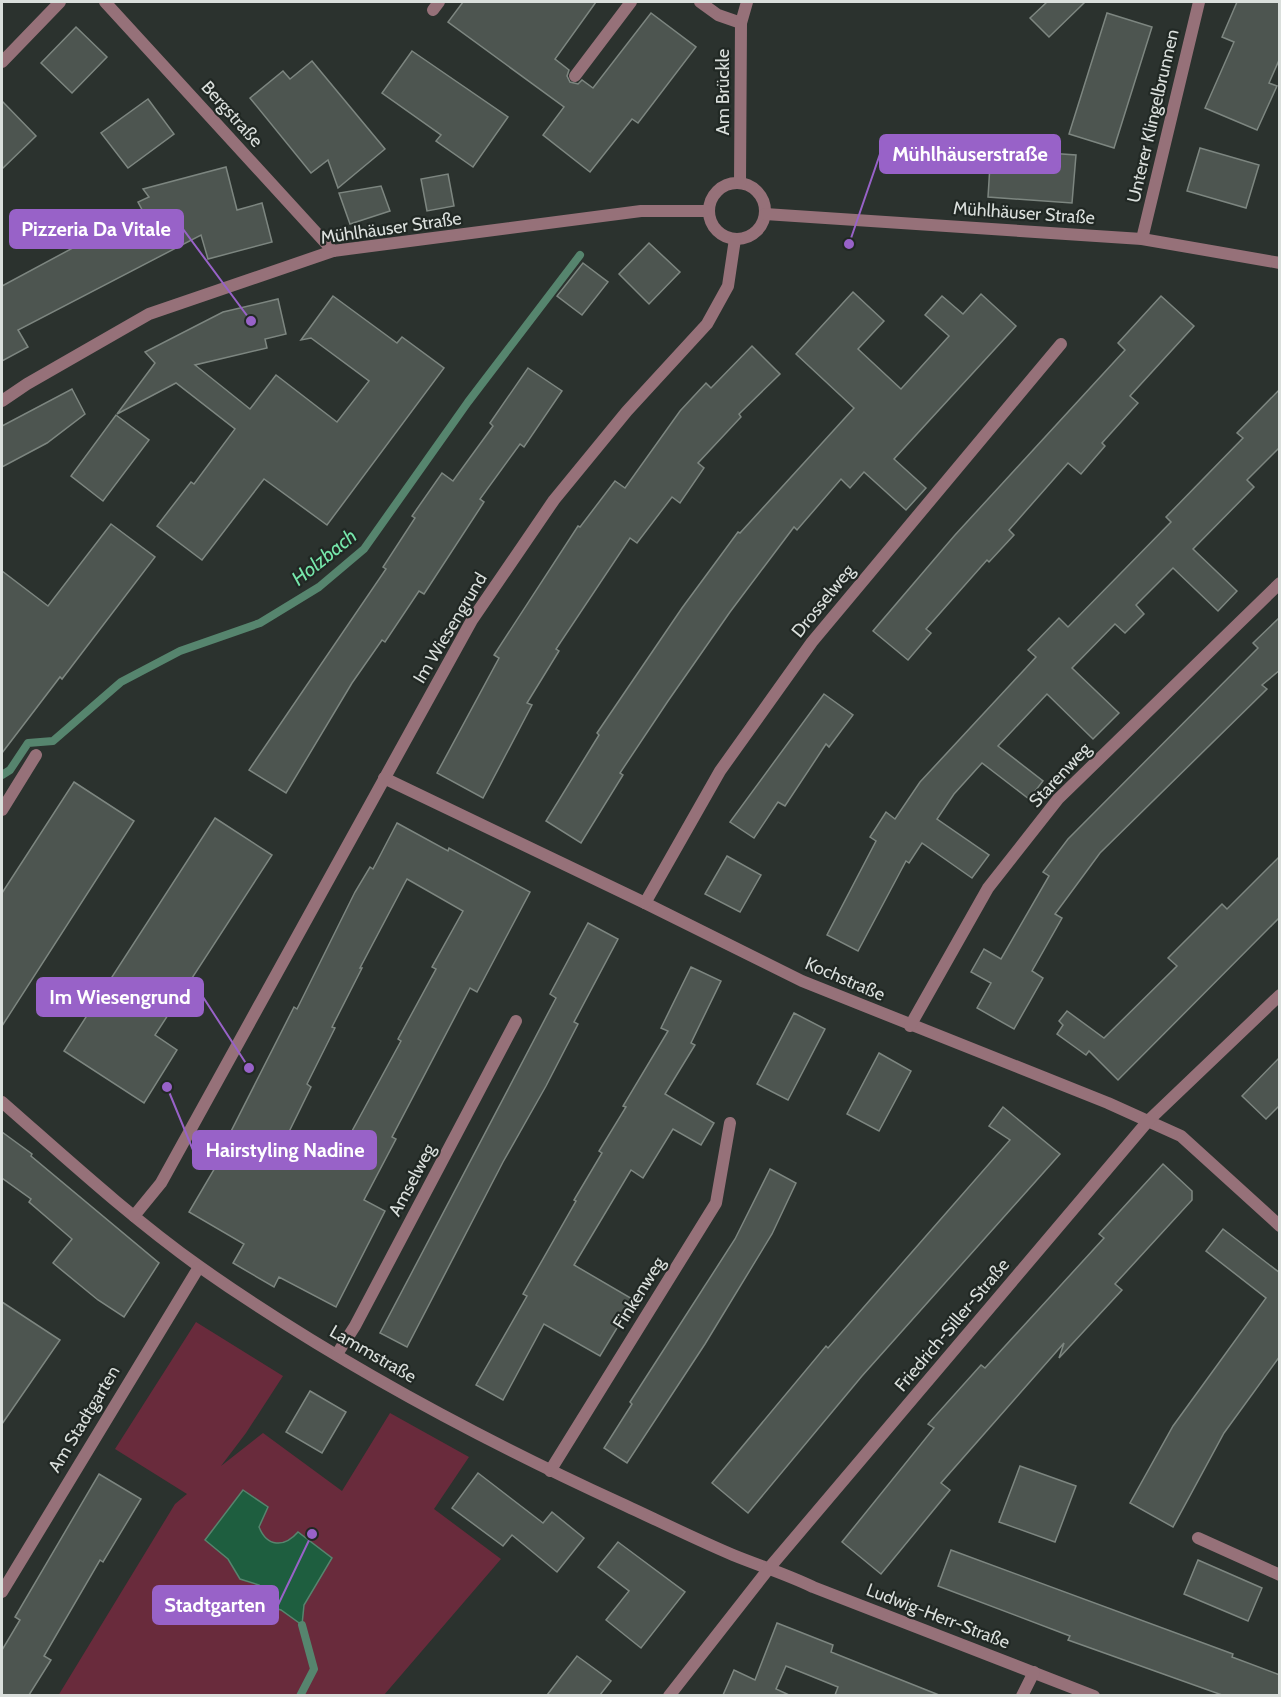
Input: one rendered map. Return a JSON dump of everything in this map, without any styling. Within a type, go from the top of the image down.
[{"type":"street","points":[[2,62],[60,2]]},
{"type":"street","name":"Bergstraße","points":[[105,2],[333,251]]},
{"type":"street","points":[[575,76],[631,2]]},
{"type":"street","points":[[700,2],[718,15],[741,22]]},
{"type":"street","name":"Am Brückle","points":[[740,183],[741,22],[747,2]]},
{"type":"street","name":"Unterer Klingelbrunnen","points":[[1142,238],[1199,2]]},
{"type":"street","points":[[740,183],[750,186],[759,193],[764,203],[765,214],[755,233],[735,239],[716,230],[708,211],[714,193],[721,187],[740,183]]},
{"type":"street","name":"Mühlhäuser Straße","points":[[2,401],[27,384],[149,314],[333,251],[641,211],[708,211]]},
{"type":"street","name":"Mühlhäuser Straße","points":[[765,214],[1142,238],[1280,263]]},
{"type":"street","name":"Im Wiesengrund","points":[[134,1216],[161,1183],[472,620],[554,500],[627,411],[707,324],[728,286],[735,239]]},
{"type":"street","name":"Drosselweg","points":[[645,903],[720,771],[812,642],[1061,344]]},
{"type":"street","name":"Starenweg","points":[[910,1026],[988,888],[1059,798],[1280,583]]},
{"type":"street","points":[[2,810],[36,755]]},
{"type":"street","name":"Kochstraße","points":[[384,778],[802,981],[1181,1136],[1280,1226]]},
{"type":"street","name":"Friedrich-Siller-Straße","points":[[669,1695],[770,1567],[1148,1121],[1280,995]]},
{"type":"street","name":"Amselweg","points":[[337,1354],[355,1326],[516,1021]]},
{"type":"street","name":"Lammstraße","points":[[2,1102],[134,1216],[200,1267],[337,1354],[467,1429],[550,1471],[734,1555],[770,1567]]},
{"type":"street","name":"Finkenweg","points":[[550,1471],[716,1203],[730,1123]]},
{"type":"street","name":"Am Stadtgarten","points":[[2,1592],[200,1267]]},
{"type":"street","points":[[1198,1538],[1280,1575]]},
{"type":"street","name":"Ludwig-Herr-Straße","points":[[770,1567],[813,1587],[1094,1695]]},
{"type":"street","points":[[1022,1695],[1034,1672]]},
{"type":"shaded area","points":[[196,1322],[283,1376],[246,1433],[221,1466],[263,1433],[342,1491],[390,1413],[469,1457],[434,1509],[501,1559],[384,1695],[58,1696],[175,1504],[187,1494],[115,1449]]},
{"type":"shaded area","points":[[243,1490],[268,1507],[259,1527],[262,1534],[271,1542],[282,1543],[298,1532],[332,1558],[304,1605],[302,1625],[281,1610],[254,1602],[259,1585],[240,1579],[228,1559],[205,1540]]},
{"type":"building","points":[[463,2],[596,2],[555,59],[569,70],[567,76],[570,82],[578,84],[582,80],[593,88],[651,13],[696,47],[638,123],[632,119],[590,172],[543,135],[564,107],[448,22]]},
{"type":"building","points":[[1047,2],[1085,2],[1049,37],[1030,18]]},
{"type":"building","points":[[1237,2],[1280,2],[1280,58],[1269,83],[1277,86],[1257,130],[1205,108],[1234,42],[1222,37]]},
{"type":"building","points":[[1107,13],[1152,27],[1114,148],[1069,134]]},
{"type":"building","points":[[76,27],[107,57],[72,93],[41,63]]},
{"type":"building","points":[[412,51],[508,117],[473,167],[436,141],[441,135],[382,93]]},
{"type":"building","points":[[312,61],[385,149],[338,188],[328,160],[311,173],[250,98],[283,71],[290,79]]},
{"type":"building","points":[[148,99],[174,134],[128,168],[101,133]]},
{"type":"building","points":[[2,101],[36,136],[2,169]]},
{"type":"building","points":[[1200,148],[1259,165],[1246,208],[1187,191]]},
{"type":"building","points":[[991,149],[1076,155],[1072,203],[988,197]]},
{"type":"building","points":[[226,167],[237,210],[262,203],[272,242],[208,259],[201,235],[18,330],[28,347],[2,361],[2,286],[95,236],[99,244],[147,219],[138,202],[149,197],[143,189]]},
{"type":"building","points":[[448,174],[454,206],[427,211],[421,179]]},
{"type":"building","points":[[381,186],[390,211],[350,224],[339,193]]},
{"type":"building","points":[[649,243],[680,272],[649,304],[619,274]]},
{"type":"building","points":[[583,263],[608,282],[582,315],[557,296]]},
{"type":"building","points":[[853,292],[884,321],[858,349],[901,389],[949,336],[925,315],[942,296],[963,314],[981,294],[1016,326],[894,459],[926,488],[906,510],[864,472],[850,488],[841,479],[797,530],[794,527],[730,612],[668,701],[620,773],[623,775],[581,843],[546,821],[599,735],[597,733],[682,608],[738,532],[740,533],[854,408],[796,354]]},
{"type":"building","points":[[333,296],[397,343],[402,337],[444,368],[327,525],[264,479],[202,560],[157,526],[191,482],[194,484],[235,429],[176,383],[117,414],[155,363],[145,352],[223,312],[278,299],[286,334],[265,339],[267,348],[195,365],[250,409],[276,375],[337,422],[369,381],[311,338],[301,340]]},
{"type":"building","points":[[1161,296],[1194,326],[1130,396],[1138,403],[1102,443],[1105,446],[1081,474],[1068,463],[1009,530],[1014,535],[989,562],[987,560],[926,629],[931,633],[908,660],[873,631],[955,535],[1125,350],[1118,343]]},
{"type":"building","points":[[752,346],[780,374],[739,414],[741,417],[698,463],[704,468],[680,503],[672,497],[637,543],[630,538],[556,649],[559,651],[527,703],[532,705],[483,798],[437,773],[499,658],[494,655],[578,526],[580,527],[615,481],[625,488],[680,411],[706,383],[711,388]]},
{"type":"building","points":[[528,368],[562,391],[524,447],[520,444],[480,499],[484,502],[424,594],[419,591],[385,642],[382,640],[352,683],[286,793],[249,770],[386,569],[383,567],[415,518],[412,516],[442,473],[453,481],[493,426],[490,423]]},
{"type":"building","points":[[72,389],[85,414],[47,443],[2,467],[2,426]]},
{"type":"building","points":[[1280,389],[1280,447],[1247,480],[1254,487],[1193,549],[1237,591],[1218,611],[1173,568],[1136,605],[1144,614],[1125,633],[1115,624],[1072,668],[1119,713],[1093,739],[1047,694],[998,746],[1043,781],[1029,799],[982,763],[954,794],[937,819],[989,855],[972,878],[922,843],[909,863],[906,861],[858,951],[827,935],[876,841],[870,837],[886,812],[895,819],[920,782],[1036,657],[1028,650],[1059,618],[1068,627],[1171,522],[1166,517],[1243,438],[1237,433]]},
{"type":"building","points":[[116,415],[149,440],[103,501],[71,476]]},
{"type":"building","points":[[111,524],[155,557],[2,753],[2,571],[48,606]]},
{"type":"building","points":[[1280,617],[1280,670],[1262,685],[1267,689],[1100,853],[1055,914],[1062,918],[1032,971],[1043,978],[1014,1029],[977,1008],[991,983],[971,972],[984,949],[1001,959],[1049,876],[1043,872],[1068,839],[1258,648],[1253,643]]},
{"type":"building","points":[[824,694],[853,715],[829,747],[826,744],[785,806],[778,802],[754,838],[730,822]]},
{"type":"building","points":[[74,782],[134,821],[2,1026],[2,893]]},
{"type":"building","points":[[215,818],[272,855],[155,1035],[177,1050],[144,1103],[64,1051]]},
{"type":"building","points":[[397,823],[530,892],[477,992],[470,988],[392,1137],[396,1139],[364,1200],[385,1211],[336,1307],[279,1277],[274,1287],[233,1263],[244,1244],[189,1212],[222,1156],[219,1155],[294,1007],[297,1009],[355,892],[370,867],[373,869]],"holes":[[[407,879],[463,911],[432,967],[436,969],[398,1039],[401,1041],[334,1164],[287,1136],[311,1087],[307,1084],[335,1028],[332,1027]]]},
{"type":"building","points":[[727,856],[761,875],[740,912],[705,894]]},
{"type":"building","points":[[1280,856],[1280,917],[1118,1080],[1089,1051],[1086,1055],[1057,1034],[1063,1025],[1059,1021],[1067,1011],[1104,1038],[1177,966],[1168,958],[1222,904],[1227,909]]},
{"type":"building","points":[[588,923],[618,939],[574,1022],[578,1024],[546,1086],[503,1162],[407,1347],[380,1333],[556,998],[550,994]]},
{"type":"building","points":[[691,967],[721,981],[691,1043],[695,1045],[665,1094],[714,1123],[701,1145],[673,1129],[643,1178],[631,1170],[574,1265],[634,1300],[600,1356],[544,1324],[503,1400],[476,1385],[527,1296],[523,1294],[602,1153],[599,1151],[626,1107],[623,1106],[668,1031],[661,1028]]},
{"type":"building","points":[[794,1013],[825,1029],[788,1100],[757,1084]]},
{"type":"building","points":[[879,1053],[911,1071],[879,1131],[847,1114]]},
{"type":"building","points":[[1280,1057],[1280,1105],[1266,1119],[1242,1096]]},
{"type":"building","points":[[1003,1107],[1060,1154],[862,1376],[748,1513],[712,1483],[826,1346],[828,1348],[1010,1140],[989,1126]]},
{"type":"building","points":[[2,1132],[32,1154],[31,1156],[159,1263],[124,1317],[98,1300],[53,1263],[72,1239],[29,1202],[31,1199],[2,1178]]},
{"type":"building","points":[[1163,1164],[1192,1191],[1192,1200],[1115,1284],[1122,1290],[1059,1358],[1064,1343],[941,1483],[950,1490],[881,1574],[842,1542],[934,1428],[928,1424],[981,1365],[985,1368],[1104,1238],[1099,1234]]},
{"type":"building","points":[[770,1169],[796,1183],[772,1234],[705,1344],[627,1463],[604,1448],[632,1404],[630,1402],[735,1239]]},
{"type":"building","points":[[1223,1229],[1280,1273],[1280,1356],[1224,1433],[1173,1527],[1130,1503],[1173,1426],[1266,1298],[1206,1251]]},
{"type":"building","points":[[2,1302],[60,1340],[2,1424]]},
{"type":"building","points":[[310,1391],[346,1412],[322,1453],[286,1432]]},
{"type":"building","points":[[1020,1466],[1076,1486],[1055,1542],[999,1522]]},
{"type":"building","points":[[478,1473],[543,1523],[552,1512],[584,1538],[557,1572],[512,1535],[503,1546],[452,1508]]},
{"type":"building","points":[[99,1474],[141,1499],[103,1562],[100,1560],[44,1656],[51,1660],[29,1695],[2,1695],[2,1650],[20,1620],[15,1617]]},
{"type":"building","points":[[618,1542],[685,1592],[641,1648],[606,1620],[629,1591],[598,1567]]},
{"type":"building","points":[[951,1550],[1233,1654],[1232,1657],[1280,1675],[1280,1695],[1222,1695],[1068,1640],[1070,1636],[938,1586]]},
{"type":"building","points":[[1198,1560],[1262,1588],[1248,1621],[1184,1594]]},
{"type":"building","points":[[777,1623],[833,1645],[831,1652],[939,1695],[835,1695],[838,1687],[786,1666],[776,1689],[789,1695],[723,1695],[734,1670],[755,1680]]},
{"type":"building","points":[[577,1656],[611,1681],[600,1695],[547,1695]]},
{"type":"waterway","name":"Holzbach","points":[[2,775],[10,770],[28,743],[53,741],[121,682],[180,651],[260,623],[319,587],[364,549],[468,402],[580,255]]},
{"type":"waterway","points":[[300,1696],[314,1669],[302,1625]]},
{"type":"place","name":"Mühlhäuserstraße","points":[[849,244]]},
{"type":"place","name":"Pizzeria Da Vitale","points":[[251,321]]},
{"type":"place","name":"Im Wiesengrund","points":[[249,1068]]},
{"type":"place","name":"Hairstyling Nadine","points":[[167,1087]]},
{"type":"place","name":"Stadtgarten","points":[[312,1534]]}]
